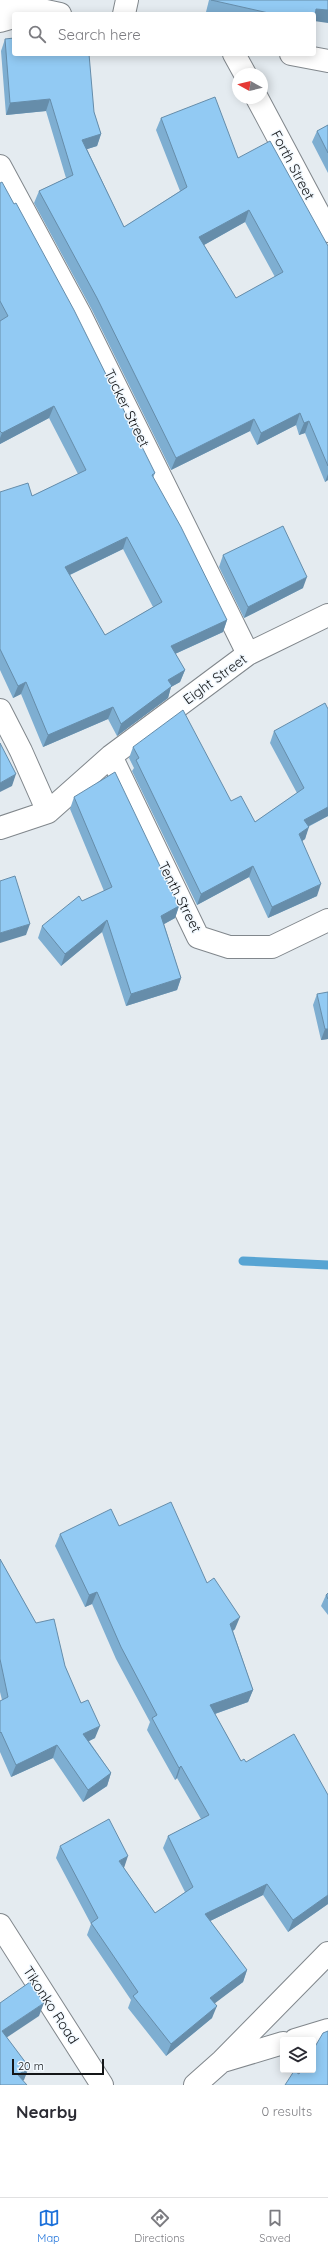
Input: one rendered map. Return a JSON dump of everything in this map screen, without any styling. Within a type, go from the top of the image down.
[{"type":"street","points":[[124,12],[127,0]]},
{"type":"street","points":[[0,1],[32,12]]},
{"type":"street","points":[[0,21],[12,18]]},
{"type":"street","points":[[235,56],[241,68]]},
{"type":"street","points":[[302,56],[328,61]]},
{"type":"street","name":"Forth Street","points":[[260,104],[328,231]]},
{"type":"street","name":"Tucker Street","points":[[0,166],[81,316],[248,654]]},
{"type":"street","name":"Eight Street","points":[[48,812],[111,756],[248,654],[328,615]]},
{"type":"street","points":[[0,710],[21,751],[48,812],[0,828]]},
{"type":"street","name":"Tenth Street","points":[[111,756],[198,937],[229,947],[272,948],[328,920]]},
{"type":"street","name":"Tikonko Road","points":[[0,1925],[102,2085]]},
{"type":"street","points":[[195,2085],[222,2061],[328,1953]]},
{"type":"street","points":[[305,2037],[328,2030]]},
{"type":"street","points":[[222,2061],[280,2044]]},
{"type":"building","points":[[211,0],[328,0],[328,10],[316,9],[316,12],[264,12]]},
{"type":"building","points":[[12,38],[12,56],[89,56],[94,112],[101,134],[82,140],[124,227],[187,187],[161,118],[215,97],[238,158],[270,141],[328,246],[328,466],[309,421],[304,423],[300,413],[261,433],[254,419],[176,458],[97,298],[39,191],[73,175],[50,99],[10,103],[5,39]],"holes":[[[249,210],[283,272],[236,298],[199,237]]]},
{"type":"building","points":[[328,125],[328,153],[317,131]]},
{"type":"building","points":[[2,182],[14,204],[16,203],[74,310],[155,473],[152,475],[181,527],[227,620],[171,646],[185,670],[168,680],[172,686],[121,724],[113,707],[48,735],[26,682],[18,686],[0,649],[0,492],[28,483],[32,496],[86,470],[54,406],[2,433],[0,431],[0,321],[8,316],[0,301],[0,183]],"holes":[[[127,537],[162,602],[105,635],[65,567]]]},
{"type":"building","points":[[283,526],[307,577],[248,607],[223,555]]},
{"type":"building","points":[[325,703],[328,709],[328,807],[304,820],[309,827],[299,834],[321,884],[272,907],[253,866],[201,894],[136,760],[139,758],[133,747],[183,710],[231,801],[241,796],[255,822],[304,788],[274,731]]},
{"type":"building","points":[[0,743],[16,774],[0,783]]},
{"type":"building","points":[[115,772],[179,906],[161,916],[181,978],[131,994],[107,920],[65,954],[42,926],[79,896],[82,901],[112,887],[74,797]]},
{"type":"building","points":[[15,876],[30,924],[0,933],[0,881]]},
{"type":"building","points":[[328,992],[328,1029],[325,1029],[317,994]]},
{"type":"building","points":[[171,1502],[207,1583],[214,1578],[240,1617],[230,1624],[253,1690],[210,1705],[241,1761],[244,1759],[246,1762],[294,1734],[328,1795],[328,1895],[293,1920],[267,1884],[205,1914],[247,1970],[210,1998],[217,2006],[171,2044],[133,1996],[138,1992],[91,1923],[98,1918],[60,1846],[109,1819],[128,1856],[119,1861],[155,1913],[193,1887],[168,1836],[209,1815],[181,1766],[179,1768],[152,1718],[157,1715],[121,1647],[97,1592],[89,1595],[60,1534],[111,1509],[119,1526]]},
{"type":"building","points":[[0,1559],[36,1623],[54,1619],[65,1666],[81,1703],[88,1700],[100,1726],[83,1734],[111,1773],[88,1790],[57,1745],[16,1765],[1,1732],[0,1733],[0,1701],[8,1697],[0,1659]]},
{"type":"building","points":[[30,1982],[44,2003],[2,2031],[29,2067],[18,2075],[27,2085],[0,2085],[0,2003]]},
{"type":"building","points":[[328,2031],[328,2085],[285,2085],[293,2073],[316,2073],[316,2045],[323,2033]]},
{"type":"waterway","points":[[243,1261],[328,1265]]}]
